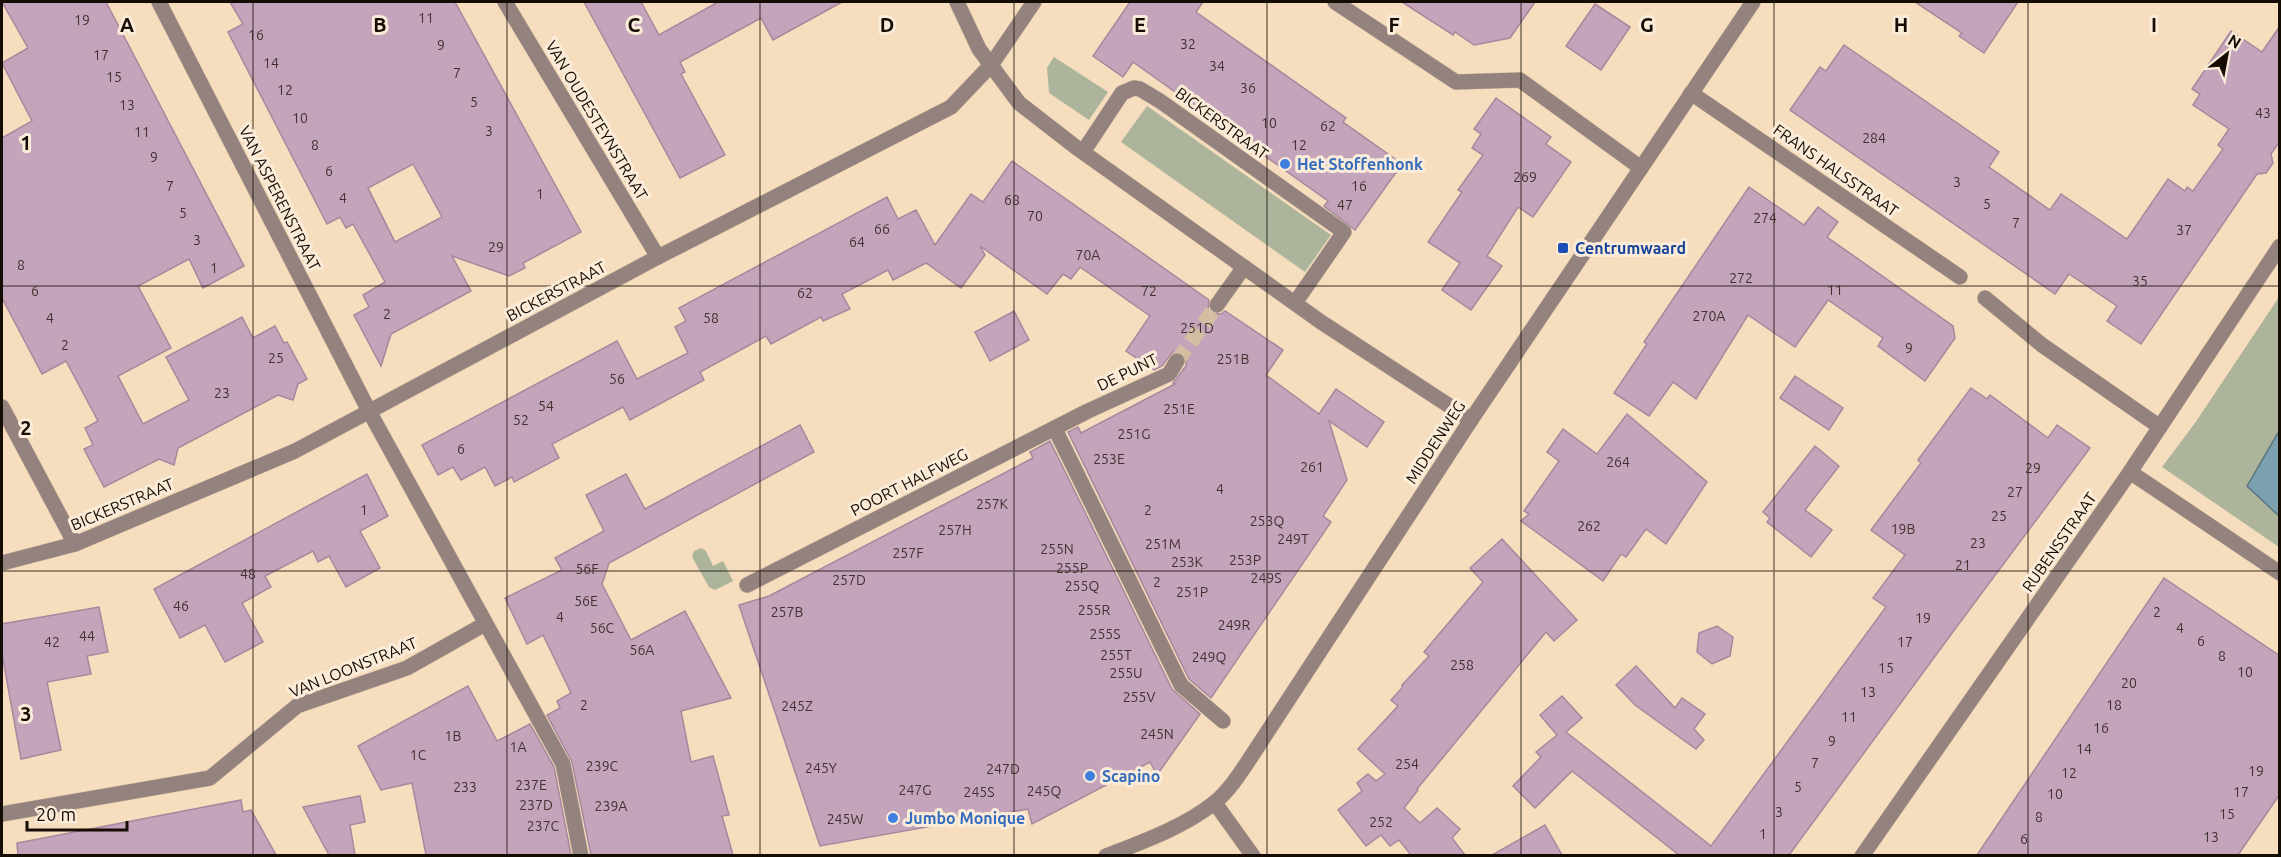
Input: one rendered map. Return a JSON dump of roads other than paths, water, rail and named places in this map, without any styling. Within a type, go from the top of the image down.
[{"type":"street","name":"VAN ASPERENSTRAAT","points":[[159,2],[369,411]]},
{"type":"street","name":"VAN OUDESTEYNSTRAAT","points":[[505,2],[658,257]]},
{"type":"street","points":[[957,2],[979,49],[1019,103],[1083,152],[1295,303],[1471,420]]},
{"type":"street","name":"BICKERSTRAAT","points":[[2,563],[75,544],[295,451],[658,257],[951,107],[991,65],[1034,2]]},
{"type":"street","points":[[1335,2],[1456,82],[1520,80],[1641,168]]},
{"type":"street","name":"MIDDENWEG","points":[[1106,855],[1188,820],[1215,803],[1224,793],[1249,760],[1471,420],[1754,2]]},
{"type":"street","name":"BICKERSTRAAT","points":[[1083,152],[1118,98],[1128,90],[1134,88],[1146,91],[1170,108],[1344,232],[1295,303]]},
{"type":"street","name":"FRANS HALSSTRAAT","points":[[1691,93],[1960,277]]},
{"type":"street","name":"RUBENSSTRAAT","points":[[1862,855],[2130,472],[2280,246]]},
{"type":"street","points":[[1217,305],[1244,267]]},
{"type":"street","points":[[1985,298],[2042,345],[2160,427]]},
{"type":"street","name":"DE PUNT","points":[[1088,411],[1169,374],[1177,361]]},
{"type":"street","points":[[2,407],[75,544]]},
{"type":"street","points":[[369,411],[563,764],[581,855]]},
{"type":"street","name":"POORT HALFWEG","points":[[747,585],[1088,411]]},
{"type":"street","points":[[1055,429],[1181,686],[1223,721]]},
{"type":"street","points":[[2130,472],[2280,573]]},
{"type":"street","name":"VAN LOONSTRAAT","points":[[2,814],[210,778],[297,706],[407,668],[485,624]]},
{"type":"street","points":[[1215,803],[1252,855]]},
{"type":"water","points":[[2279,431],[2279,516],[2247,486]]},
{"type":"tunnel","points":[[1177,361],[1217,305]]},
{"type":"place","name":"Het Stoffenhonk","points":[[1285,164]]},
{"type":"place","name":"Centrumwaard","points":[[1563,248]]},
{"type":"place","name":"Scapino","points":[[1090,776]]},
{"type":"place","name":"Jumbo Monique","points":[[893,818]]}]
